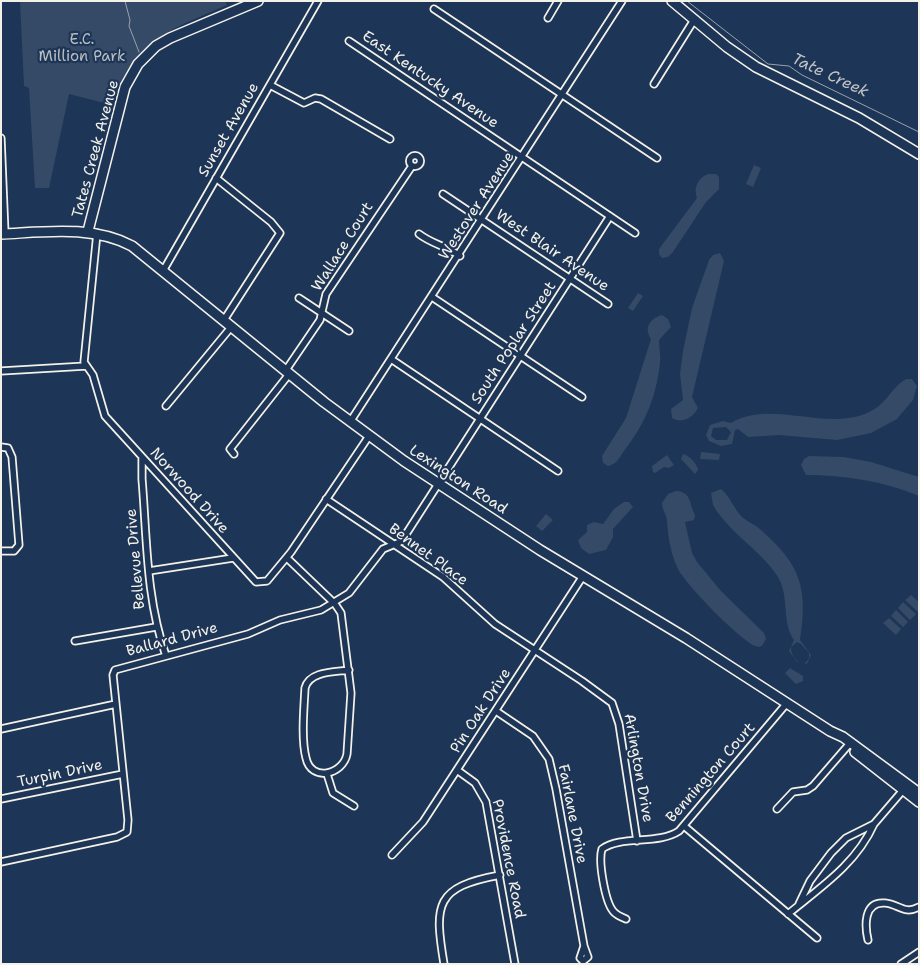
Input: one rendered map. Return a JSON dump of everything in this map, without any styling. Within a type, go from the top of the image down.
[{"type":"main road","name":"Tates Creek Avenue","points":[[92,232],[125,87],[138,64],[156,46],[170,38],[258,1]]},
{"type":"main road","points":[[672,1],[756,67],[859,118],[919,154]]},
{"type":"main road","points":[[3,234],[92,232]]},
{"type":"main road","name":"Lexington Road","points":[[92,232],[132,246],[369,436],[438,484],[582,576],[686,638],[830,731],[906,787],[919,802]]},
{"type":"main road","name":"Lexington Road","points":[[906,787],[919,793]]},
{"type":"street","name":"Sunset Avenue","points":[[163,271],[318,1]]},
{"type":"street","points":[[548,18],[558,1]]},
{"type":"street","name":"Westover Avenue","points":[[350,422],[460,256],[622,1]]},
{"type":"street","points":[[434,9],[657,158]]},
{"type":"street","points":[[654,84],[694,20]]},
{"type":"street","name":"East Kentucky Avenue","points":[[349,41],[635,233]]},
{"type":"street","points":[[270,85],[304,103],[315,98],[321,99],[390,139]]},
{"type":"street","points":[[1,138],[3,234]]},
{"type":"street","name":"Wallace Court","points":[[234,454],[230,449],[288,372],[322,314],[326,294],[412,166]]},
{"type":"street","points":[[166,406],[228,323],[280,233],[271,222],[216,178]]},
{"type":"street","name":"West Blair Avenue","points":[[443,194],[608,304]]},
{"type":"street","name":"South Poplar Street","points":[[394,544],[402,540],[610,216]]},
{"type":"street","name":"Norwood Drive","points":[[92,232],[85,349],[86,366],[93,375],[105,416],[142,459],[254,580],[262,583],[268,580],[287,558],[369,436]]},
{"type":"street","points":[[419,234],[431,243],[450,249],[460,256]]},
{"type":"street","points":[[432,297],[582,398]]},
{"type":"street","points":[[299,298],[349,331]]},
{"type":"street","points":[[391,359],[558,471]]},
{"type":"street","points":[[1,371],[86,366]]},
{"type":"street","points":[[1,447],[8,448],[11,452],[19,545],[14,550],[1,551]]},
{"type":"street","name":"Bellevue Drive","points":[[142,459],[149,571],[156,628],[166,656]]},
{"type":"street","name":"Bennet Place","points":[[326,499],[443,578],[485,617],[535,651]]},
{"type":"street","name":"Ballard Drive","points":[[1,862],[117,837],[127,832],[128,820],[113,675],[115,670],[248,634],[280,620],[317,612],[353,590],[383,549],[394,544]]},
{"type":"street","points":[[149,571],[233,558]]},
{"type":"street","points":[[287,558],[334,602],[340,610],[343,620],[349,670],[351,704],[346,758],[338,770],[327,774],[314,770],[306,760],[305,688],[308,681],[314,677],[349,670]]},
{"type":"street","name":"Pin Oak Drive","points":[[392,855],[423,822],[582,576]]},
{"type":"street","points":[[75,641],[156,628]]},
{"type":"street","name":"Arlington Drive","points":[[535,651],[604,696],[615,708],[637,841]]},
{"type":"street","name":"Bennington Court","points":[[626,919],[617,915],[610,906],[601,852],[607,846],[671,835],[684,826],[787,703]]},
{"type":"street","points":[[1,729],[116,704]]},
{"type":"street","name":"Fairlane Drive","points":[[496,711],[532,736],[549,759],[584,946]]},
{"type":"street","points":[[777,809],[793,792],[807,790],[813,786],[849,744]]},
{"type":"street","name":"Providence Road","points":[[457,770],[475,783],[486,802],[515,964]]},
{"type":"street","name":"Turpin Drive","points":[[1,799],[123,774]]},
{"type":"street","points":[[327,774],[333,793],[354,806]]},
{"type":"street","points":[[788,914],[856,856],[874,824],[906,787]]},
{"type":"street","points":[[799,904],[813,875],[836,847],[846,838],[874,824]]},
{"type":"street","points":[[684,826],[817,938]]},
{"type":"street","points":[[444,964],[438,922],[444,900],[451,892],[466,882],[500,875]]},
{"type":"street","points":[[868,940],[865,921],[876,905],[885,903],[905,911],[919,907]]},
{"type":"street","points":[[901,964],[919,952]]},
{"type":"green space","name":"E.C. Million Park","points":[[20,1],[225,1],[227,5],[171,30],[142,51],[130,65],[120,83],[112,105],[69,94],[49,188],[35,188],[29,88],[24,86]]},
{"type":"green space","points":[[754,165],[761,168],[753,187],[746,184]]},
{"type":"green space","points":[[708,174],[716,174],[719,177],[719,189],[706,202],[673,252],[668,257],[662,258],[659,254],[659,249],[697,198],[697,184]]},
{"type":"green space","points":[[720,253],[724,261],[692,397],[698,408],[693,415],[686,419],[675,420],[672,418],[671,409],[683,400],[680,374],[692,308],[709,260],[713,255]]},
{"type":"green space","points":[[638,293],[643,296],[633,311],[628,308]]},
{"type":"green space","points":[[662,315],[668,319],[671,327],[659,340],[660,363],[656,388],[644,421],[638,431],[618,460],[608,466],[603,463],[602,456],[626,418],[651,339],[648,331],[649,324]]},
{"type":"green space","points":[[906,379],[912,379],[917,386],[913,400],[897,419],[871,433],[837,440],[779,435],[748,437],[738,429],[735,430],[732,444],[721,446],[709,441],[706,435],[710,425],[723,421],[731,423],[746,417],[762,414],[829,419],[862,415],[882,403]],"holes":[[[726,427],[731,432],[727,440],[716,440],[711,436],[713,428]]]},
{"type":"green space","points":[[701,452],[720,454],[719,460],[700,459]]},
{"type":"green space","points":[[683,454],[690,458],[696,466],[698,470],[695,474],[681,459]]},
{"type":"green space","points":[[667,455],[674,465],[669,468],[664,467],[655,473],[653,472],[652,466]]},
{"type":"green space","points":[[809,456],[844,457],[871,462],[919,477],[919,496],[892,486],[864,480],[806,475],[801,465],[804,459]]},
{"type":"green space","points":[[721,489],[742,517],[759,528],[793,566],[802,592],[803,606],[800,640],[811,655],[807,664],[802,663],[809,659],[809,653],[801,644],[797,642],[791,647],[793,656],[800,662],[796,661],[789,651],[794,640],[790,633],[784,593],[778,577],[763,558],[720,515],[713,505],[711,493]]},
{"type":"green space","points":[[676,491],[687,496],[695,515],[694,520],[685,522],[692,553],[721,591],[764,633],[766,639],[762,646],[755,646],[747,641],[726,623],[691,587],[678,569],[669,540],[667,519],[662,503],[668,494]]},
{"type":"green space","points":[[624,502],[629,502],[633,507],[613,529],[613,537],[606,550],[589,554],[581,548],[578,540],[587,532],[587,525],[594,522],[603,524],[614,509]]},
{"type":"green space","points":[[546,514],[553,520],[542,531],[536,526]]},
{"type":"green space","points":[[911,595],[919,602],[918,612],[905,600]]},
{"type":"green space","points":[[903,602],[916,614],[910,620],[898,608]]},
{"type":"green space","points":[[896,610],[908,622],[903,627],[891,616]]},
{"type":"green space","points":[[889,618],[901,629],[896,635],[883,623]]},
{"type":"green space","points":[[790,668],[803,676],[803,681],[796,684],[785,673]]},
{"type":"waterway","name":"Tate Creek","points":[[125,1],[130,20],[129,26],[139,52]]},
{"type":"waterway","name":"Tate Creek","points":[[687,1],[768,64],[789,66],[802,75],[919,132]]}]
